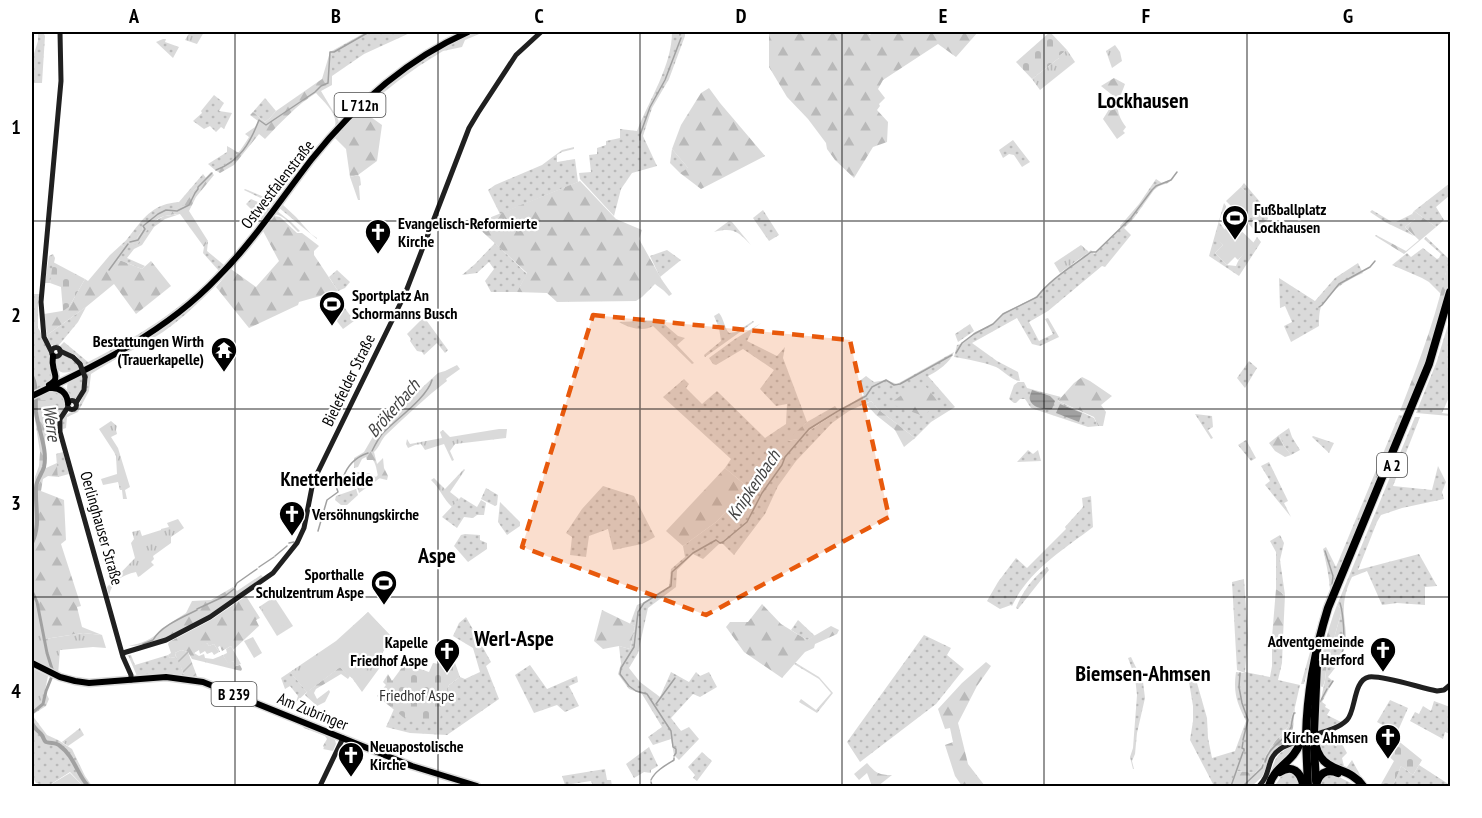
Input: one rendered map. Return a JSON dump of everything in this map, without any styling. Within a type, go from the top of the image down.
[{"type":"highway","name":"A 2","points":[[1316,661],[1321,631],[1333,595],[1429,364],[1450,292]]},
{"type":"highway","name":"A 2","points":[[1316,661],[1335,602],[1427,380],[1450,308]]},
{"type":"highway","points":[[1310,786],[1306,738],[1316,661]]},
{"type":"highway","points":[[1310,786],[1306,738],[1311,686]]},
{"type":"highway","points":[[1270,786],[1277,770],[1293,758],[1306,738]]},
{"type":"highway","points":[[1306,738],[1322,760],[1355,778],[1361,786]]},
{"type":"highway","points":[[1270,786],[1278,774],[1288,769],[1299,772],[1310,786]]},
{"type":"highway","points":[[1310,786],[1325,772],[1331,771],[1361,786]]},
{"type":"main road","points":[[46,388],[55,379],[56,352],[45,341],[41,305],[61,81],[60,32]]},
{"type":"main road","name":"Ostwestfalenstraße","points":[[32,395],[111,357],[148,335],[195,300],[226,270],[326,141],[348,117],[389,80],[415,61],[468,32]]},
{"type":"main road","name":"Bielefelder Straße","points":[[122,651],[171,638],[210,617],[273,573],[297,543],[305,525],[313,482],[405,294],[469,128],[516,55],[541,32]]},
{"type":"main road","points":[[56,352],[55,364],[58,371],[66,375],[73,375]]},
{"type":"main road","name":"Oerlinghauser Straße","points":[[56,352],[73,357],[80,364],[85,377],[84,390],[59,421],[60,432],[122,651],[133,680]]},
{"type":"main road","points":[[72,404],[65,388],[67,381],[73,375]]},
{"type":"main road","points":[[46,388],[63,391],[72,404]]},
{"type":"main road","name":"Am Zubringer","points":[[32,663],[59,676],[97,684],[166,677],[203,682],[412,766],[477,786]]},
{"type":"main road","points":[[1259,786],[1265,780],[1272,758],[1278,750],[1346,721],[1352,713],[1358,688],[1365,678],[1377,677],[1437,691],[1444,690],[1450,685]]},
{"type":"main road","points":[[321,786],[343,738]]},
{"type":"highlighted area","points":[[593,315],[850,340],[889,517],[706,615],[522,547]]},
{"type":"green space","points":[[38,32],[43,32],[45,36],[42,83],[32,83],[32,60],[38,41]]},
{"type":"green space","points":[[190,32],[204,32],[197,44],[185,40]]},
{"type":"green space","points":[[366,32],[412,32],[364,54],[332,76],[330,52]]},
{"type":"green space","points":[[473,32],[484,32],[465,40],[462,47],[443,51],[419,66],[366,107],[363,112],[361,110],[334,137],[282,204],[317,239],[278,207],[332,137],[365,103],[409,69]]},
{"type":"green space","points":[[672,32],[685,32],[685,36],[669,79],[652,108],[643,136],[657,166],[632,173],[621,189],[614,216],[580,179],[579,173],[591,172],[589,155],[597,154],[597,148],[606,145],[606,141],[620,138],[620,129],[637,131],[664,70]]},
{"type":"green space","points":[[769,32],[866,32],[870,35],[872,32],[978,32],[956,57],[938,44],[883,80],[878,89],[885,98],[877,110],[888,122],[887,142],[873,147],[854,178],[835,160],[827,149],[826,143],[808,119],[787,97],[769,67]]},
{"type":"green space","points":[[1050,32],[1067,50],[1032,79],[1016,62]]},
{"type":"green space","points":[[163,39],[179,47],[173,58],[156,42]]},
{"type":"green space","points":[[1115,45],[1122,61],[1112,68],[1106,51]]},
{"type":"green space","points":[[1067,50],[1075,62],[1040,90],[1032,79]]},
{"type":"green space","points":[[330,52],[332,55],[332,85],[321,91],[339,121],[335,126],[332,113],[316,93],[296,108],[265,139],[259,134],[234,165],[220,173],[215,170],[231,160],[249,137],[245,134],[255,127],[258,121],[250,115],[253,112],[265,122],[276,111],[322,79]]},
{"type":"green space","points":[[1114,78],[1125,84],[1118,110],[1126,127],[1123,131],[1125,133],[1117,139],[1103,119],[1116,98],[1101,86]]},
{"type":"green space","points":[[709,88],[765,156],[701,189],[680,173],[688,168],[672,149],[681,125],[701,93]]},
{"type":"green space","points":[[368,93],[275,205],[244,190],[276,202],[319,145]]},
{"type":"green space","points":[[214,95],[224,103],[219,111],[232,113],[224,129],[221,127],[216,132],[210,126],[204,129],[193,121],[202,113],[201,111]]},
{"type":"green space","points":[[265,98],[276,111],[265,122],[253,112]]},
{"type":"green space","points":[[361,110],[382,125],[377,161],[358,175],[350,177],[346,149],[334,137]]},
{"type":"green space","points":[[1013,140],[1030,162],[1022,167],[1014,155],[1009,154],[1003,158],[999,150]]},
{"type":"green space","points":[[227,146],[239,153],[229,163],[215,170],[208,164],[227,152]]},
{"type":"green space","points":[[574,147],[574,149],[557,155],[557,162],[575,159],[578,182],[500,214],[488,190],[542,165],[562,150]]},
{"type":"green space","points":[[672,149],[689,169],[680,173],[670,163]]},
{"type":"green space","points":[[211,172],[214,175],[196,197],[189,211],[208,241],[204,247],[180,214],[158,219],[150,226],[139,244],[131,245],[130,240],[137,238],[142,231],[143,224],[164,210],[184,206],[194,190]]},
{"type":"green space","points":[[203,174],[206,178],[194,190],[184,206],[143,224],[142,231],[132,245],[144,235],[150,224],[164,216],[180,214],[165,219],[154,227],[142,245],[134,249],[127,258],[145,266],[142,269],[117,259],[126,248],[121,245],[146,216],[163,205],[179,202]]},
{"type":"green space","points":[[358,175],[361,185],[359,186],[360,200],[358,200],[350,177]]},
{"type":"green space","points":[[1174,178],[1154,190],[1124,228],[1131,235],[1105,267],[1102,266],[1048,311],[1029,322],[1039,341],[1053,334],[1045,319],[1048,318],[1059,337],[1040,346],[1032,344],[1017,318],[972,343],[997,361],[1018,372],[1020,381],[996,367],[954,357],[957,345],[975,332],[993,324],[1003,313],[1034,298],[1070,265],[1091,250],[1094,254],[1121,228],[1120,226],[1156,179],[1162,183]]},
{"type":"green space","points":[[580,181],[616,219],[642,230],[639,239],[672,294],[669,296],[655,284],[636,301],[557,302],[547,293],[517,292],[527,273],[474,224]]},
{"type":"green space","points":[[1244,183],[1266,209],[1268,219],[1255,231],[1246,221],[1260,207],[1241,187]]},
{"type":"green space","points":[[1450,183],[1450,195],[1436,207],[1444,220],[1436,227],[1414,211]]},
{"type":"green space","points":[[1241,187],[1261,207],[1246,221],[1226,201]]},
{"type":"green space","points":[[251,199],[273,209],[243,247],[196,296],[182,308],[134,341],[83,366],[76,355],[62,350],[60,346],[64,342],[88,362],[141,333],[174,311],[219,271],[203,253],[208,241],[207,251],[224,265],[262,220],[246,204]]},
{"type":"green space","points":[[1224,203],[1225,211],[1219,222],[1225,230],[1217,238],[1223,245],[1215,253],[1227,265],[1236,266],[1257,237],[1261,242],[1239,276],[1209,256]]},
{"type":"green space","points":[[276,210],[300,231],[298,232],[284,218],[274,214],[236,262],[194,307],[163,332],[91,374],[89,391],[78,412],[67,417],[66,428],[63,429],[64,418],[67,414],[77,410],[85,393],[86,373],[155,333],[204,295]]},
{"type":"green space","points":[[763,210],[779,235],[769,241],[753,218]]},
{"type":"green space","points":[[1372,210],[1392,222],[1412,214],[1416,218],[1405,227],[1414,236],[1385,222],[1370,212]]},
{"type":"green space","points":[[1414,211],[1436,227],[1404,254],[1375,236],[1406,251],[1419,240],[1405,227],[1415,219],[1412,214]]},
{"type":"green space","points":[[274,216],[280,217],[297,233],[302,233],[319,246],[314,251],[314,255],[338,291],[299,302],[298,305],[249,328],[216,287],[231,269],[256,287],[279,261],[263,231]]},
{"type":"green space","points":[[729,221],[751,245],[731,230],[714,232]]},
{"type":"green space","name":"Fußballplatz Lockhausen","points":[[1232,222],[1254,243],[1238,260],[1235,257],[1227,265],[1215,253],[1223,245],[1216,238]]},
{"type":"green space","points":[[1426,237],[1449,259],[1441,294],[1429,282],[1392,265],[1407,253],[1411,257],[1423,248],[1437,259],[1439,258],[1441,254],[1424,239]]},
{"type":"green space","points":[[495,243],[527,274],[517,292],[491,292],[485,281],[494,269],[489,262],[477,273],[462,275]]},
{"type":"green space","points":[[121,245],[126,248],[117,259],[142,269],[151,261],[171,286],[136,314],[114,284],[47,335],[44,314],[62,311],[69,307],[85,279],[88,281]]},
{"type":"green space","points":[[1081,245],[1089,252],[1060,273],[1054,263]]},
{"type":"green space","points":[[667,250],[681,260],[660,277],[650,256]]},
{"type":"green space","points":[[1450,252],[1450,278],[1430,350],[1407,412],[1400,411],[1435,313]]},
{"type":"green space","points":[[53,254],[55,258],[50,283],[45,283],[49,256]]},
{"type":"green space","points":[[53,262],[85,279],[69,307],[63,311],[61,287],[50,283]]},
{"type":"green space","points":[[1358,263],[1363,273],[1345,282],[1329,296],[1321,307],[1319,326],[1291,342],[1284,326],[1292,322],[1285,306],[1280,308],[1279,278],[1315,301],[1335,278]]},
{"type":"green space","points":[[337,270],[350,282],[338,291],[329,277]]},
{"type":"green space","points":[[32,294],[40,294],[38,328],[52,358],[54,374],[51,382],[32,392]]},
{"type":"green space","points":[[342,304],[354,321],[343,329],[332,315]]},
{"type":"green space","points":[[86,307],[78,322],[59,345],[51,345],[47,335]]},
{"type":"green space","points":[[719,313],[729,333],[736,332],[754,322],[705,357],[704,355],[721,341],[714,316]]},
{"type":"green space","points":[[424,317],[448,350],[445,353],[437,343],[424,355],[417,351],[410,341],[407,334]]},
{"type":"green space","points":[[1450,318],[1450,395],[1442,413],[1450,414],[1450,416],[1416,413],[1437,361]]},
{"type":"green space","points":[[667,320],[664,324],[678,336],[685,338],[677,345],[694,363],[692,364],[653,326],[636,329],[619,322]]},
{"type":"green space","points":[[761,323],[753,329],[747,341],[777,356],[785,347],[783,358],[807,422],[788,441],[798,439],[864,395],[857,383],[866,376],[874,382],[886,380],[897,384],[954,352],[950,360],[928,376],[955,407],[931,422],[915,438],[871,401],[849,411],[832,423],[796,461],[778,486],[765,514],[734,555],[723,544],[719,544],[703,559],[693,554],[677,570],[676,587],[648,608],[638,653],[629,668],[640,682],[660,697],[671,672],[689,682],[696,672],[700,676],[709,672],[717,687],[700,697],[693,694],[671,718],[681,731],[689,727],[699,739],[679,760],[674,755],[671,739],[653,745],[648,737],[662,727],[642,694],[629,689],[618,674],[621,664],[619,646],[630,649],[635,626],[630,624],[637,605],[669,587],[671,569],[685,557],[683,546],[716,522],[749,488],[725,468],[731,459],[663,397],[684,379],[689,384],[686,388],[702,404],[717,391],[765,438],[786,424],[787,404],[776,406],[760,389],[774,370],[743,349],[716,365],[709,358]]},
{"type":"green space","points":[[970,324],[974,331],[958,342],[955,334]]},
{"type":"green space","points":[[62,355],[72,359],[80,368],[71,372],[59,371],[56,364],[57,358]]},
{"type":"green space","points":[[1249,361],[1257,368],[1245,388],[1237,378]]},
{"type":"green space","points":[[457,365],[460,369],[446,379],[447,381],[387,434],[374,452],[377,464],[383,458],[387,480],[379,478],[373,460],[367,460],[366,457],[362,459],[358,467],[354,468],[354,458],[364,452],[378,428],[438,373]]},
{"type":"green space","points":[[82,374],[82,387],[73,399],[67,392],[68,382]]},
{"type":"green space","points":[[1082,377],[1112,396],[1101,405],[1106,412],[1103,426],[1098,426],[1094,417],[1058,401]]},
{"type":"green space","points":[[1024,382],[1027,388],[1061,397],[1058,401],[1094,418],[1098,426],[1088,427],[1031,408],[1025,399],[1014,403],[1009,399],[1014,385]]},
{"type":"green space","points":[[923,383],[940,404],[936,410],[930,410],[923,416],[894,405],[892,402],[905,390],[916,392],[921,389]]},
{"type":"green space","points":[[50,389],[56,389],[67,400],[57,425],[57,411],[47,400],[41,400],[38,395]]},
{"type":"green space","points":[[38,395],[41,400],[52,400],[59,432],[45,438],[46,468],[57,463],[58,477],[48,476],[43,479],[41,491],[64,500],[66,540],[61,544],[81,606],[77,607],[82,627],[102,635],[83,633],[45,639],[32,593],[32,522],[35,477],[40,452],[33,407],[34,397]]},
{"type":"green space","points":[[871,401],[915,438],[904,447],[895,430],[866,404]]},
{"type":"green space","points":[[835,406],[838,410],[799,439],[786,441],[807,422]]},
{"type":"green space","points":[[1195,414],[1212,416],[1213,427],[1208,430],[1213,438],[1211,439]]},
{"type":"green space","points":[[1399,415],[1405,416],[1321,620],[1304,684],[1301,684],[1330,589],[1323,549],[1326,547],[1336,567]]},
{"type":"green space","points":[[1415,417],[1420,417],[1393,486],[1432,490],[1438,466],[1446,482],[1442,492],[1444,499],[1381,515],[1358,570],[1419,554],[1437,586],[1425,587],[1425,605],[1397,603],[1382,605],[1367,571],[1352,577],[1344,605],[1345,648],[1339,658],[1336,657],[1332,667],[1335,668],[1328,677],[1333,681],[1322,702],[1330,710],[1327,715],[1341,722],[1318,732],[1327,663],[1342,610],[1337,605]]},
{"type":"green space","points":[[111,421],[117,426],[117,434],[111,437],[118,448],[130,487],[125,490],[127,499],[123,499],[118,482],[103,485],[101,479],[117,474],[116,456],[99,429]]},
{"type":"green space","points":[[1289,428],[1300,450],[1291,455],[1279,435]]},
{"type":"green space","points":[[507,429],[506,438],[455,444],[450,451],[454,460],[452,461],[444,444],[425,450],[421,444],[408,448],[406,444],[407,439],[410,444],[442,438],[440,432],[443,430],[450,437]]},
{"type":"green space","points":[[1279,435],[1291,455],[1285,457],[1275,451],[1269,443]]},
{"type":"green space","points":[[1312,437],[1334,443],[1329,453]]},
{"type":"green space","points":[[1246,440],[1256,458],[1251,461],[1238,445]]},
{"type":"green space","points":[[1028,450],[1033,454],[1038,450],[1041,461],[1017,462]]},
{"type":"green space","points":[[63,452],[69,474],[58,477],[56,454]]},
{"type":"green space","points":[[1269,462],[1288,501],[1284,503],[1291,517],[1265,485],[1270,481],[1261,466]]},
{"type":"green space","points":[[725,468],[749,488],[716,522],[683,546],[666,531]]},
{"type":"green space","points":[[464,469],[450,492],[459,499],[452,507],[431,480],[434,478],[445,489]]},
{"type":"green space","points":[[354,472],[369,473],[376,477],[378,475],[380,478],[359,493]]},
{"type":"green space","points":[[603,486],[634,496],[655,537],[642,544],[613,550],[608,529],[589,536],[586,557],[570,555],[572,537],[566,533],[582,509]]},
{"type":"green space","points":[[486,488],[498,495],[497,505],[481,499]]},
{"type":"green space","points":[[356,489],[358,495],[347,505],[341,505],[335,500],[336,496]]},
{"type":"green space","points":[[1091,496],[1093,527],[1037,571],[1019,593],[1012,606],[1000,609],[987,601],[1016,558],[1027,568],[1066,529],[1065,527],[1083,507],[1082,498]]},
{"type":"green space","points":[[461,497],[477,507],[481,500],[486,503],[484,515],[477,515],[473,518],[464,517],[457,528],[442,517]]},
{"type":"green space","points":[[500,502],[520,522],[520,526],[507,535],[498,522]]},
{"type":"green space","points":[[178,519],[184,528],[171,537],[171,543],[153,556],[154,559],[151,562],[154,565],[138,577],[136,572],[118,580],[109,596],[107,587],[135,558],[131,543],[134,539],[132,532],[140,530],[142,536],[169,527],[167,523]]},
{"type":"green space","points":[[461,535],[480,535],[480,540],[487,543],[487,549],[468,562],[454,546]]},
{"type":"green space","points":[[1280,535],[1284,543],[1280,560],[1285,595],[1276,589],[1276,552],[1270,541]]},
{"type":"green space","points":[[1047,567],[1049,570],[1018,609],[1016,608],[1028,585]]},
{"type":"green space","points":[[261,575],[263,577],[234,598],[181,631],[163,639],[129,646],[154,636],[186,613],[192,601],[211,600],[233,587],[237,591]]},
{"type":"green space","points":[[1244,579],[1248,638],[1245,672],[1270,677],[1272,637],[1283,637],[1282,663],[1278,680],[1300,685],[1288,727],[1271,746],[1255,773],[1236,771],[1230,786],[1213,786],[1190,740],[1193,706],[1188,676],[1195,676],[1207,718],[1212,758],[1235,751],[1246,721],[1235,692],[1236,672],[1245,673],[1237,670],[1232,582]]},
{"type":"green space","points":[[1276,589],[1285,595],[1283,637],[1272,637]]},
{"type":"green space","points":[[32,593],[45,639],[83,633],[102,635],[106,648],[60,650],[58,675],[32,662]]},
{"type":"green space","points":[[246,596],[260,618],[256,620],[259,626],[233,650],[231,646],[222,651],[220,646],[218,647],[219,652],[214,644],[209,646],[207,643],[194,653],[199,656],[204,654],[205,658],[213,659],[223,655],[228,663],[233,661],[236,666],[240,665],[241,671],[192,659],[188,652],[181,650],[175,653],[176,657],[170,658],[168,655],[171,653],[169,642],[211,620]]},
{"type":"green space","points":[[274,597],[293,626],[277,636],[259,607]]},
{"type":"green space","points":[[274,599],[288,622],[277,629],[279,632],[277,633],[261,607]]},
{"type":"green space","points":[[762,604],[781,624],[807,640],[831,626],[839,630],[837,634],[815,644],[814,648],[805,652],[782,678],[744,652],[726,627],[730,622],[748,622]]},
{"type":"green space","points":[[1337,605],[1342,610],[1327,663],[1323,687],[1319,686],[1322,655]]},
{"type":"green space","points":[[602,610],[635,626],[630,649],[619,646],[603,649],[594,641]]},
{"type":"green space","points":[[368,612],[392,637],[383,651],[381,666],[362,692],[340,667],[307,692],[290,672],[336,641]]},
{"type":"green space","points":[[368,612],[391,637],[382,654],[361,675],[352,678],[340,667],[307,692],[290,672],[300,674],[324,657]]},
{"type":"green space","points":[[466,617],[491,662],[486,666],[499,699],[447,735],[410,733],[386,727],[394,709],[404,717],[448,689],[449,685],[460,677],[465,679],[480,672],[473,648],[453,636],[459,623]]},
{"type":"green space","points":[[798,620],[815,636],[807,640],[791,630]]},
{"type":"green space","points":[[924,635],[951,648],[947,655],[964,669],[936,704],[860,762],[847,742]]},
{"type":"green space","points":[[253,637],[262,653],[254,658],[244,641]]},
{"type":"green space","points":[[194,641],[202,645],[214,644],[219,652],[214,655],[212,652],[207,654],[205,651],[200,654],[199,650],[194,653],[189,644]]},
{"type":"green space","points":[[231,646],[241,664],[236,666],[233,661],[228,664],[223,655]]},
{"type":"green space","points":[[181,650],[188,652],[198,679],[184,675],[175,653]]},
{"type":"green space","points":[[128,655],[131,655],[135,665],[168,655],[170,658],[176,657],[184,675],[137,676]]},
{"type":"green space","name":"Friedhof Aspe","points":[[442,657],[454,660],[460,677],[449,685],[438,721],[419,721],[403,717],[377,696],[386,685],[383,682],[388,674],[392,681],[406,662],[407,666],[429,672],[433,663],[439,664]]},
{"type":"green space","points":[[1131,657],[1143,682],[1145,698],[1132,761],[1134,769],[1130,757],[1133,748],[1137,695],[1135,677],[1128,658]]},
{"type":"green space","points":[[986,662],[991,666],[977,686],[958,723],[968,764],[985,786],[962,786],[955,776],[945,745],[953,742],[950,728],[945,729],[938,709]]},
{"type":"green space","points":[[796,663],[819,677],[833,693],[817,713],[799,702],[801,699],[816,710],[831,693],[819,679],[794,664]]},
{"type":"green space","points":[[530,665],[547,689],[577,676],[578,682],[569,686],[579,706],[565,712],[557,705],[534,713],[515,675]]},
{"type":"green space","points":[[340,667],[350,676],[348,679],[341,674],[316,689],[314,693],[317,699],[329,690],[330,692],[325,702],[317,706],[305,695]]},
{"type":"green space","points":[[32,668],[48,676],[42,705],[32,710]]},
{"type":"green space","points":[[290,672],[307,692],[296,702],[298,696],[290,686],[285,689],[281,678]]},
{"type":"green space","points":[[213,689],[328,735],[335,740],[333,751],[323,749],[327,739],[325,736]]},
{"type":"green space","points":[[45,691],[49,699],[46,706],[32,715],[32,711],[42,705]]},
{"type":"green space","points":[[1390,700],[1408,708],[1397,733],[1377,722]]},
{"type":"green space","points":[[1434,701],[1450,707],[1448,716],[1450,717],[1450,734],[1445,732],[1443,739],[1410,721],[1415,712],[1419,714],[1423,706],[1431,711]]},
{"type":"green space","points":[[1295,707],[1293,728],[1288,741],[1272,754],[1262,777],[1252,786],[1230,786],[1236,771],[1255,773],[1261,766],[1271,746],[1288,727]]},
{"type":"green space","points":[[32,715],[47,735],[72,749],[92,786],[83,786],[70,772],[48,786],[36,783],[32,776]]},
{"type":"green space","points":[[80,728],[84,735],[68,746],[62,742]]},
{"type":"green space","points":[[1335,730],[1325,737],[1325,740],[1336,746],[1341,742],[1347,753],[1342,758],[1344,766],[1347,767],[1352,760],[1365,784],[1321,756],[1318,737]]},
{"type":"green space","points":[[1396,739],[1422,760],[1413,775],[1401,766],[1393,786],[1380,786],[1394,761],[1386,754]]},
{"type":"green space","points":[[1298,744],[1267,786],[1263,786],[1278,756]]},
{"type":"green space","points":[[649,747],[658,766],[651,770],[651,773],[644,772],[634,778],[626,764]]},
{"type":"green space","points":[[702,752],[712,761],[697,781],[688,767]]},
{"type":"green space","points":[[867,763],[878,773],[892,775],[878,786],[872,786],[867,773],[859,780],[854,774]]},
{"type":"green space","points":[[1419,765],[1450,786],[1393,786],[1401,766],[1413,775]]},
{"type":"green space","points":[[605,769],[607,780],[611,780],[612,786],[593,786],[591,781],[565,785],[562,776]]},
{"type":"green space","points":[[1284,772],[1296,775],[1301,786],[1276,786]]},
{"type":"green space","points":[[70,773],[83,786],[48,786]]},
{"type":"green space","points":[[1327,773],[1357,786],[1319,786],[1320,779]]},
{"type":"shaded area","points":[[1032,390],[1050,396],[1055,401],[1052,409],[1043,409],[1033,405],[1030,399]]},
{"type":"shaded area","points":[[1060,404],[1082,413],[1079,422],[1056,413]]},
{"type":"waterway","points":[[216,170],[232,162],[238,156],[252,136],[259,120],[266,125],[328,83],[330,52],[334,52],[369,32]]},
{"type":"waterway","points":[[640,140],[650,107],[665,80],[681,38]]},
{"type":"waterway","name":"Knipkenbach","points":[[956,353],[962,343],[974,334],[993,324],[1003,314],[1037,297],[1062,273],[1091,252],[1096,252],[1131,218],[1156,186],[1171,180],[1177,172]]},
{"type":"waterway","points":[[130,242],[138,240],[145,229],[143,226],[158,214],[166,210],[177,211],[189,205],[198,187],[212,173]]},
{"type":"waterway","points":[[109,270],[128,244]]},
{"type":"waterway","points":[[1319,307],[1339,284],[1370,267],[1375,261]]},
{"type":"waterway","name":"Knipkenbach","points":[[674,756],[676,749],[673,747],[671,731],[647,694],[629,686],[620,674],[621,668],[634,647],[638,612],[644,603],[671,586],[672,572],[693,553],[716,540],[723,542],[747,522],[785,457],[809,429],[866,396],[872,387],[886,380],[894,385],[900,384],[952,355]]},
{"type":"waterway","name":"Werre","points":[[32,376],[45,460],[36,485],[37,523],[32,543]]},
{"type":"waterway","name":"Brökerbach","points":[[372,451],[382,434],[424,394],[432,380]]},
{"type":"waterway","name":"Brökerbach","points":[[318,531],[327,500],[338,492],[335,483],[343,478],[352,463],[368,453]]},
{"type":"waterway","name":"Brökerbach","points":[[289,543],[294,542]]},
{"type":"waterway","name":"Brökerbach","points":[[275,556],[287,546]]},
{"type":"waterway","points":[[1325,551],[1333,576],[1332,584]]},
{"type":"waterway","name":"Brökerbach","points":[[259,567],[274,557]]},
{"type":"waterway","name":"Brökerbach","points":[[235,587],[237,583],[257,569]]},
{"type":"waterway","name":"Brökerbach","points":[[197,609],[225,596],[234,589]]},
{"type":"waterway","points":[[32,591],[37,602],[53,672]]},
{"type":"waterway","points":[[1340,603],[1344,628],[1342,655]]},
{"type":"waterway","name":"Brökerbach","points":[[143,644],[153,640],[161,630],[173,622],[197,610]]},
{"type":"waterway","points":[[1240,673],[1239,687],[1248,720],[1243,740]]},
{"type":"waterway","points":[[32,713],[43,704],[52,676]]},
{"type":"waterway","points":[[656,704],[675,678]]},
{"type":"waterway","points":[[1329,687],[1333,681]]},
{"type":"waterway","points":[[1320,702],[1327,689]]},
{"type":"waterway","points":[[1265,762],[1270,751],[1288,732],[1295,713]]},
{"type":"waterway","name":"Werre","points":[[32,723],[46,742],[57,744],[65,750],[88,786]]},
{"type":"waterway","points":[[1243,742],[1244,751]]},
{"type":"waterway","points":[[1231,786],[1243,752]]},
{"type":"waterway","name":"Knipkenbach","points":[[651,780],[674,758]]},
{"type":"waterway","points":[[1241,786],[1263,765]]},
{"type":"waterway","name":"Knipkenbach","points":[[651,782],[652,786]]},
{"type":"place","name":"Fußballplatz Lockhausen","points":[[1235,241]]},
{"type":"place","name":"Evangelisch-Reformierte Kirche","points":[[378,255]]},
{"type":"place","name":"Sportplatz An Schormanns Busch","points":[[332,327]]},
{"type":"place","name":"Bestattungen Wirth (Trauerkapelle)","points":[[224,373]]},
{"type":"place","name":"Versöhnungskirche","points":[[292,537]]},
{"type":"place","name":"Sporthalle Schulzentrum Aspe","points":[[384,606]]},
{"type":"place","name":"Adventgemeinde Herford","points":[[1383,673]]},
{"type":"place","name":"Kapelle Friedhof Aspe","points":[[447,674]]},
{"type":"place","name":"Kirche Ahmsen","points":[[1388,760]]},
{"type":"place","name":"Neuapostolische Kirche","points":[[351,778]]},
{"type":"district","name":"Lockhausen","points":[[1143,100]]},
{"type":"district","name":"Knetterheide","points":[[327,479]]},
{"type":"district","name":"Aspe","points":[[437,555]]},
{"type":"district","name":"Werl-Aspe","points":[[514,638]]},
{"type":"district","name":"Biemsen-Ahmsen","points":[[1143,673]]}]
